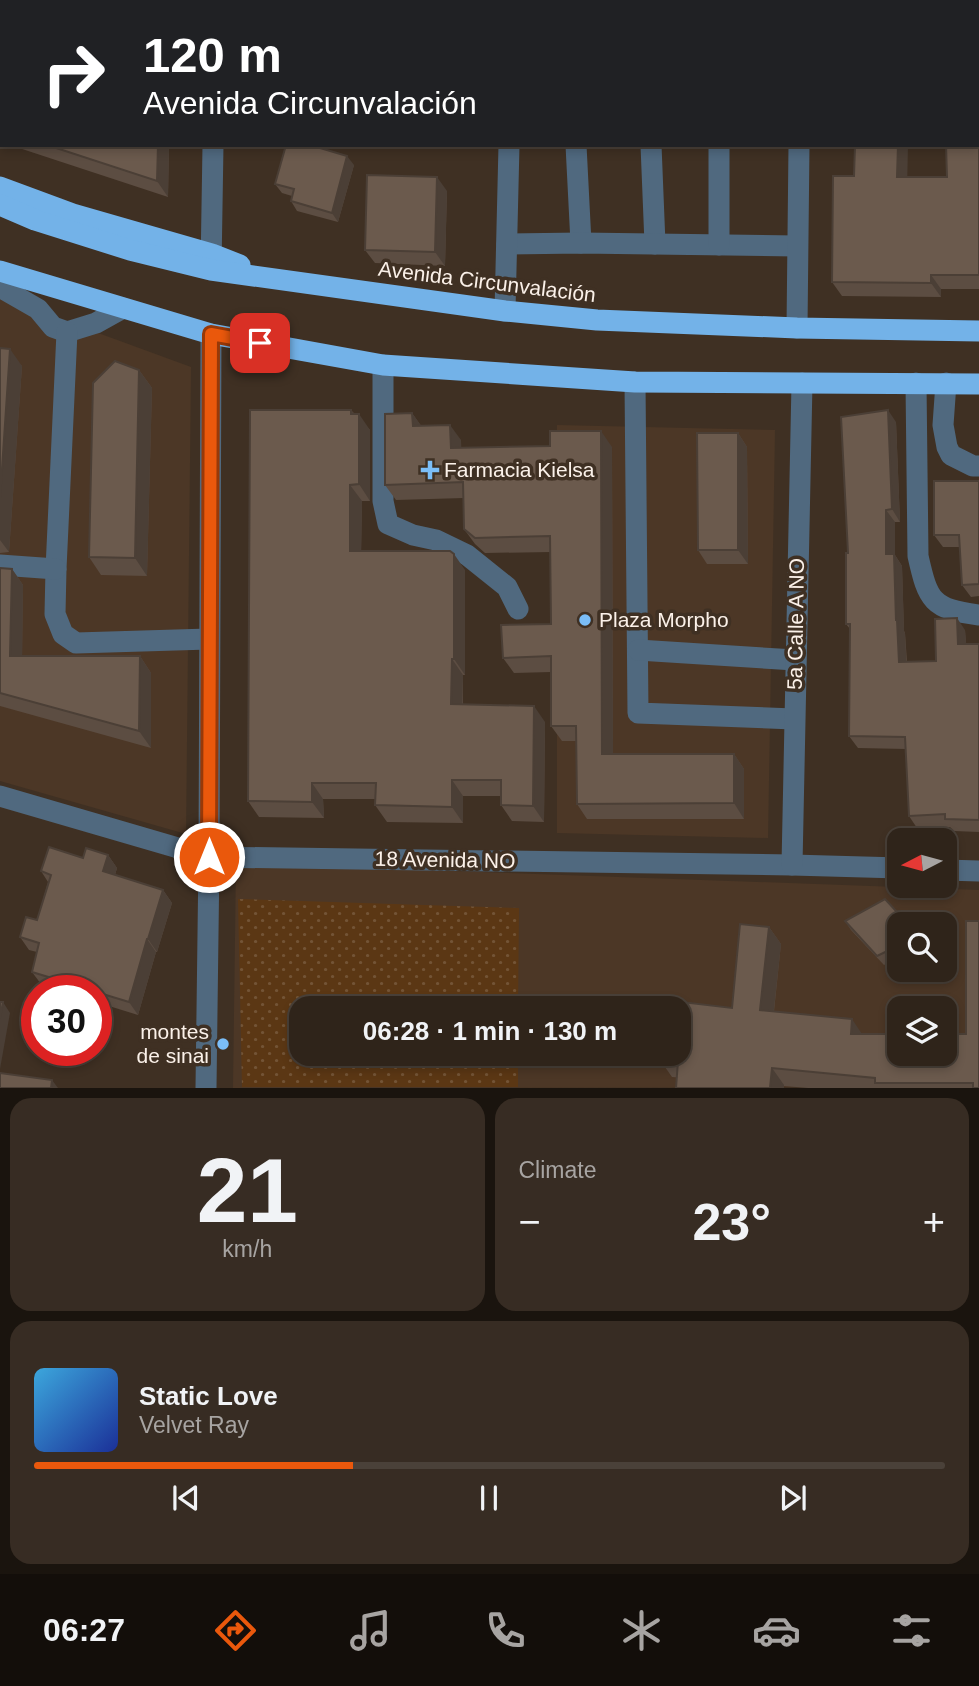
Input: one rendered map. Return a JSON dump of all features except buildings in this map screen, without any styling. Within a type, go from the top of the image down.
[{"type":"highway","points":[[0,187],[212,262]]},
{"type":"highway","name":"Avenida Circunvalación","points":[[0,205],[34,220],[130,250],[212,262],[319,286],[505,312],[597,320],[797,328],[979,331]]},
{"type":"highway","points":[[0,271],[211,334],[383,365],[635,382],[979,384]]},
{"type":"street","points":[[212,262],[213,147]]},
{"type":"street","points":[[505,312],[509,147]]},
{"type":"street","points":[[576,147],[581,243]]},
{"type":"street","points":[[651,147],[655,244]]},
{"type":"street","points":[[719,147],[719,245]]},
{"type":"street","points":[[797,328],[799,147]]},
{"type":"street","points":[[507,244],[797,246]]},
{"type":"street","points":[[0,288],[38,309],[53,327],[67,332],[96,323],[123,309]]},
{"type":"street","points":[[67,332],[55,614],[64,634],[76,643],[209,639]]},
{"type":"street","points":[[206,1087],[211,334]]},
{"type":"street","points":[[383,365],[383,501],[388,524],[414,536],[436,540],[467,555],[507,587],[518,609]]},
{"type":"street","points":[[635,382],[638,713],[794,719]]},
{"type":"street","name":"5a Calle A NO","points":[[792,865],[802,383]]},
{"type":"street","points":[[916,383],[918,556],[924,583],[933,600],[948,610],[979,615]]},
{"type":"street","points":[[946,383],[943,425],[947,447],[951,455],[973,466],[979,466]]},
{"type":"street","points":[[0,565],[56,569]]},
{"type":"street","points":[[638,650],[795,660]]},
{"type":"street","name":"18 Avenida NO","points":[[0,796],[209,857],[887,868]]},
{"type":"street","points":[[957,870],[979,871]]},
{"type":"shaded area","points":[[0,297],[191,367],[186,834],[0,781]]},
{"type":"shaded area","points":[[557,425],[775,430],[768,838],[557,833]]},
{"type":"shaded area","points":[[236,863],[887,887],[887,898],[957,898],[957,889],[979,890],[979,1087],[233,1088]]},
{"type":"shaded area","points":[[238,899],[519,908],[518,996],[289,996],[289,1066],[518,1066],[518,1087],[242,1087]]},
{"type":"place","name":"Farmacia Kielsa","points":[[430,470]]},
{"type":"place","name":"Plaza Morpho","points":[[585,620]]},
{"type":"place","name":"montes de sinai","points":[[223,1044]]},
{"type":"route","points":[[209,857],[211,334],[260,343]]}]
